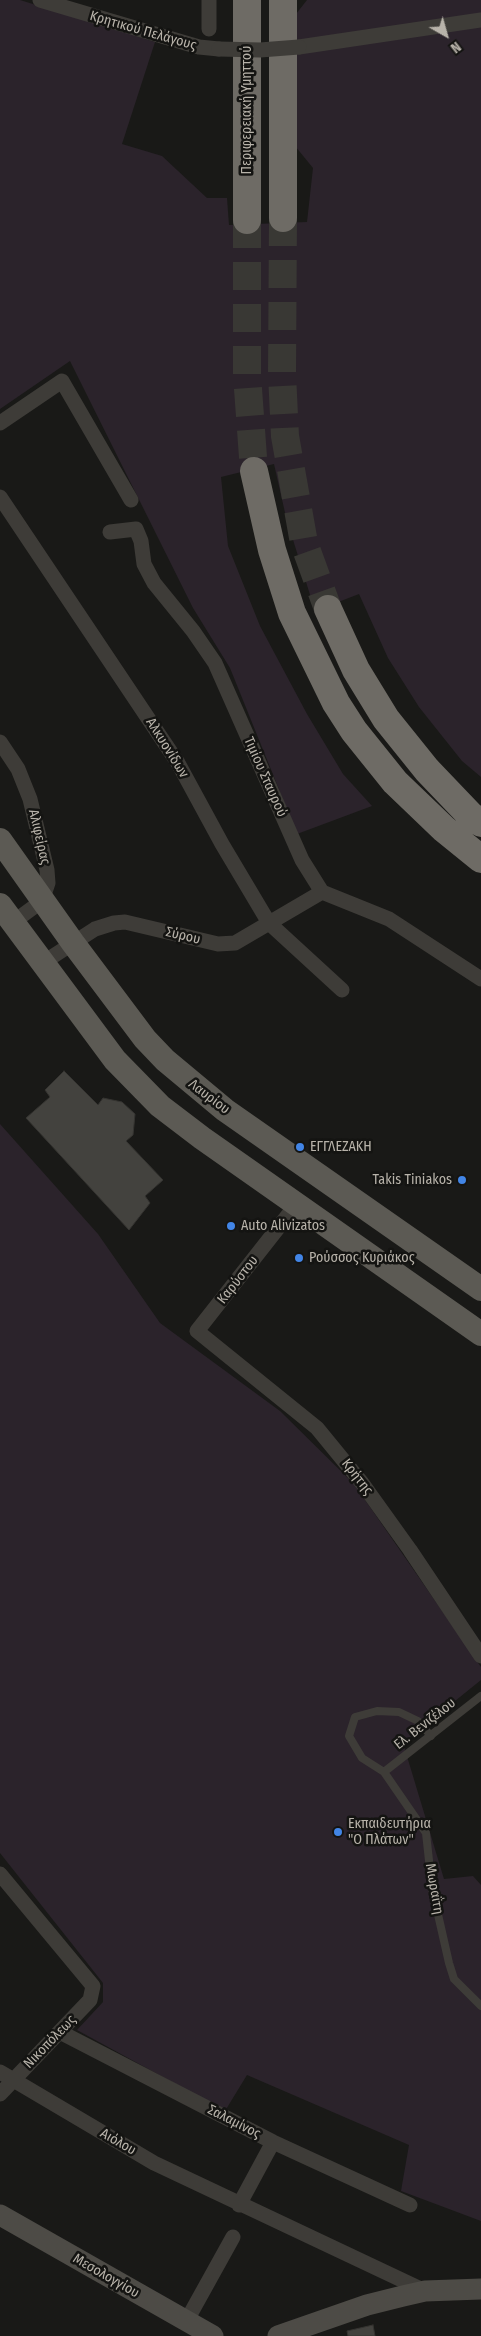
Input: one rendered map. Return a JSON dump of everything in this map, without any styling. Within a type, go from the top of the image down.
[{"type":"highway","name":"Περιφερειακή Υμηττού","points":[[247,0],[247,220]]},
{"type":"highway","points":[[282,0],[283,218]]},
{"type":"highway","points":[[254,471],[272,550],[292,613],[336,703],[354,731],[395,782],[444,830],[481,859]]},
{"type":"highway","points":[[328,609],[356,670],[386,719],[427,770],[470,815],[481,823]]},
{"type":"main road","name":"Λαυρίου","points":[[0,840],[42,901],[145,1039],[184,1078],[225,1110],[481,1289]]},
{"type":"main road","points":[[6,914],[41,964],[115,1060],[142,1089],[182,1123],[481,1334]]},
{"type":"street","name":"Κρητικού Πελάγους","points":[[40,0],[199,47],[219,49],[260,50],[299,47],[481,20]]},
{"type":"street","points":[[209,29],[210,0]]},
{"type":"street","points":[[0,423],[62,381],[131,500]]},
{"type":"street","name":"Αλκυονίδων","points":[[0,497],[178,763],[222,844],[270,924],[342,990]]},
{"type":"street","name":"Τιμίου Σταυρού","points":[[110,532],[136,529],[141,541],[144,564],[154,583],[193,631],[215,663],[302,860],[322,892]]},
{"type":"street","name":"Αλιφείρας","points":[[0,742],[18,769],[30,799],[43,844],[48,883],[42,901]]},
{"type":"street","points":[[322,892],[389,919],[481,979]]},
{"type":"street","name":"Σύρου","points":[[41,964],[96,929],[114,923],[124,922],[218,944],[235,943],[322,892]]},
{"type":"street","points":[[6,914],[42,901]]},
{"type":"street","name":"Καρύστου","points":[[197,1331],[296,1205]]},
{"type":"street","name":"Κρήτης","points":[[197,1331],[317,1428],[362,1483],[481,1656]]},
{"type":"street","name":"Νικοπόλεως","points":[[0,1874],[93,1986],[90,2000],[60,2032],[6,2077],[0,2094]]},
{"type":"street","name":"Σαλαμίνος","points":[[60,2032],[273,2142],[410,2205]]},
{"type":"street","name":"Αιόλου","points":[[6,2077],[154,2163],[239,2205],[425,2291]]},
{"type":"street","points":[[239,2205],[273,2142]]},
{"type":"street","name":"Μεσολογγίου","points":[[0,2215],[125,2287],[187,2320],[212,2336]]},
{"type":"street","points":[[187,2320],[233,2236]]},
{"type":"street","points":[[278,2336],[367,2305],[425,2291],[481,2289]]},
{"type":"lane","name":"Ελ. Βενιζέλου","points":[[384,1772],[481,1696]]},
{"type":"lane","points":[[384,1772],[362,1758],[349,1736],[355,1717],[377,1711],[399,1712],[418,1721],[431,1736]]},
{"type":"lane","name":"Μωραΐτη","points":[[384,1772],[426,1833],[432,1888],[454,1979],[481,2006]]},
{"type":"shaded area","points":[[0,0],[20,0],[155,42],[122,144],[162,156],[207,198],[227,198],[229,225],[307,222],[313,168],[295,146],[296,14],[307,0],[481,0],[481,777],[462,761],[419,707],[388,658],[359,594],[315,611],[286,517],[274,464],[221,477],[228,546],[260,626],[307,714],[343,774],[372,806],[297,834],[230,668],[193,608],[70,361],[0,409]]},
{"type":"shaded area","points":[[0,1124],[98,1234],[160,1323],[280,1411],[354,1484],[481,1667],[481,1680],[403,1743],[444,1879],[473,1876],[481,1885],[481,2221],[401,2191],[409,2145],[247,2075],[225,2111],[77,2030],[103,2002],[103,1983],[0,1853]]},
{"type":"building","points":[[64,1071],[98,1105],[103,1098],[122,1102],[135,1114],[133,1135],[126,1141],[163,1180],[145,1196],[150,1203],[129,1230],[26,1118],[50,1097],[45,1090]]},
{"type":"building","points":[[373,2325],[375,2336],[348,2336],[347,2331]]},
{"type":"tunnel","points":[[283,218],[282,374],[285,436],[304,543],[328,609]]},
{"type":"tunnel","points":[[247,220],[247,375],[254,471]]},
{"type":"place","name":"ΕΓΓΛΕΖΑΚΗ","points":[[300,1147]]},
{"type":"place","name":"Takis Tiniakos","points":[[462,1180]]},
{"type":"place","name":"Auto Alivizatos","points":[[231,1226]]},
{"type":"place","name":"Ρούσσος Κυριάκος","points":[[299,1258]]},
{"type":"place","name":"Εκπαιδευτήρια \"Ο Πλάτων\"","points":[[338,1832]]}]
